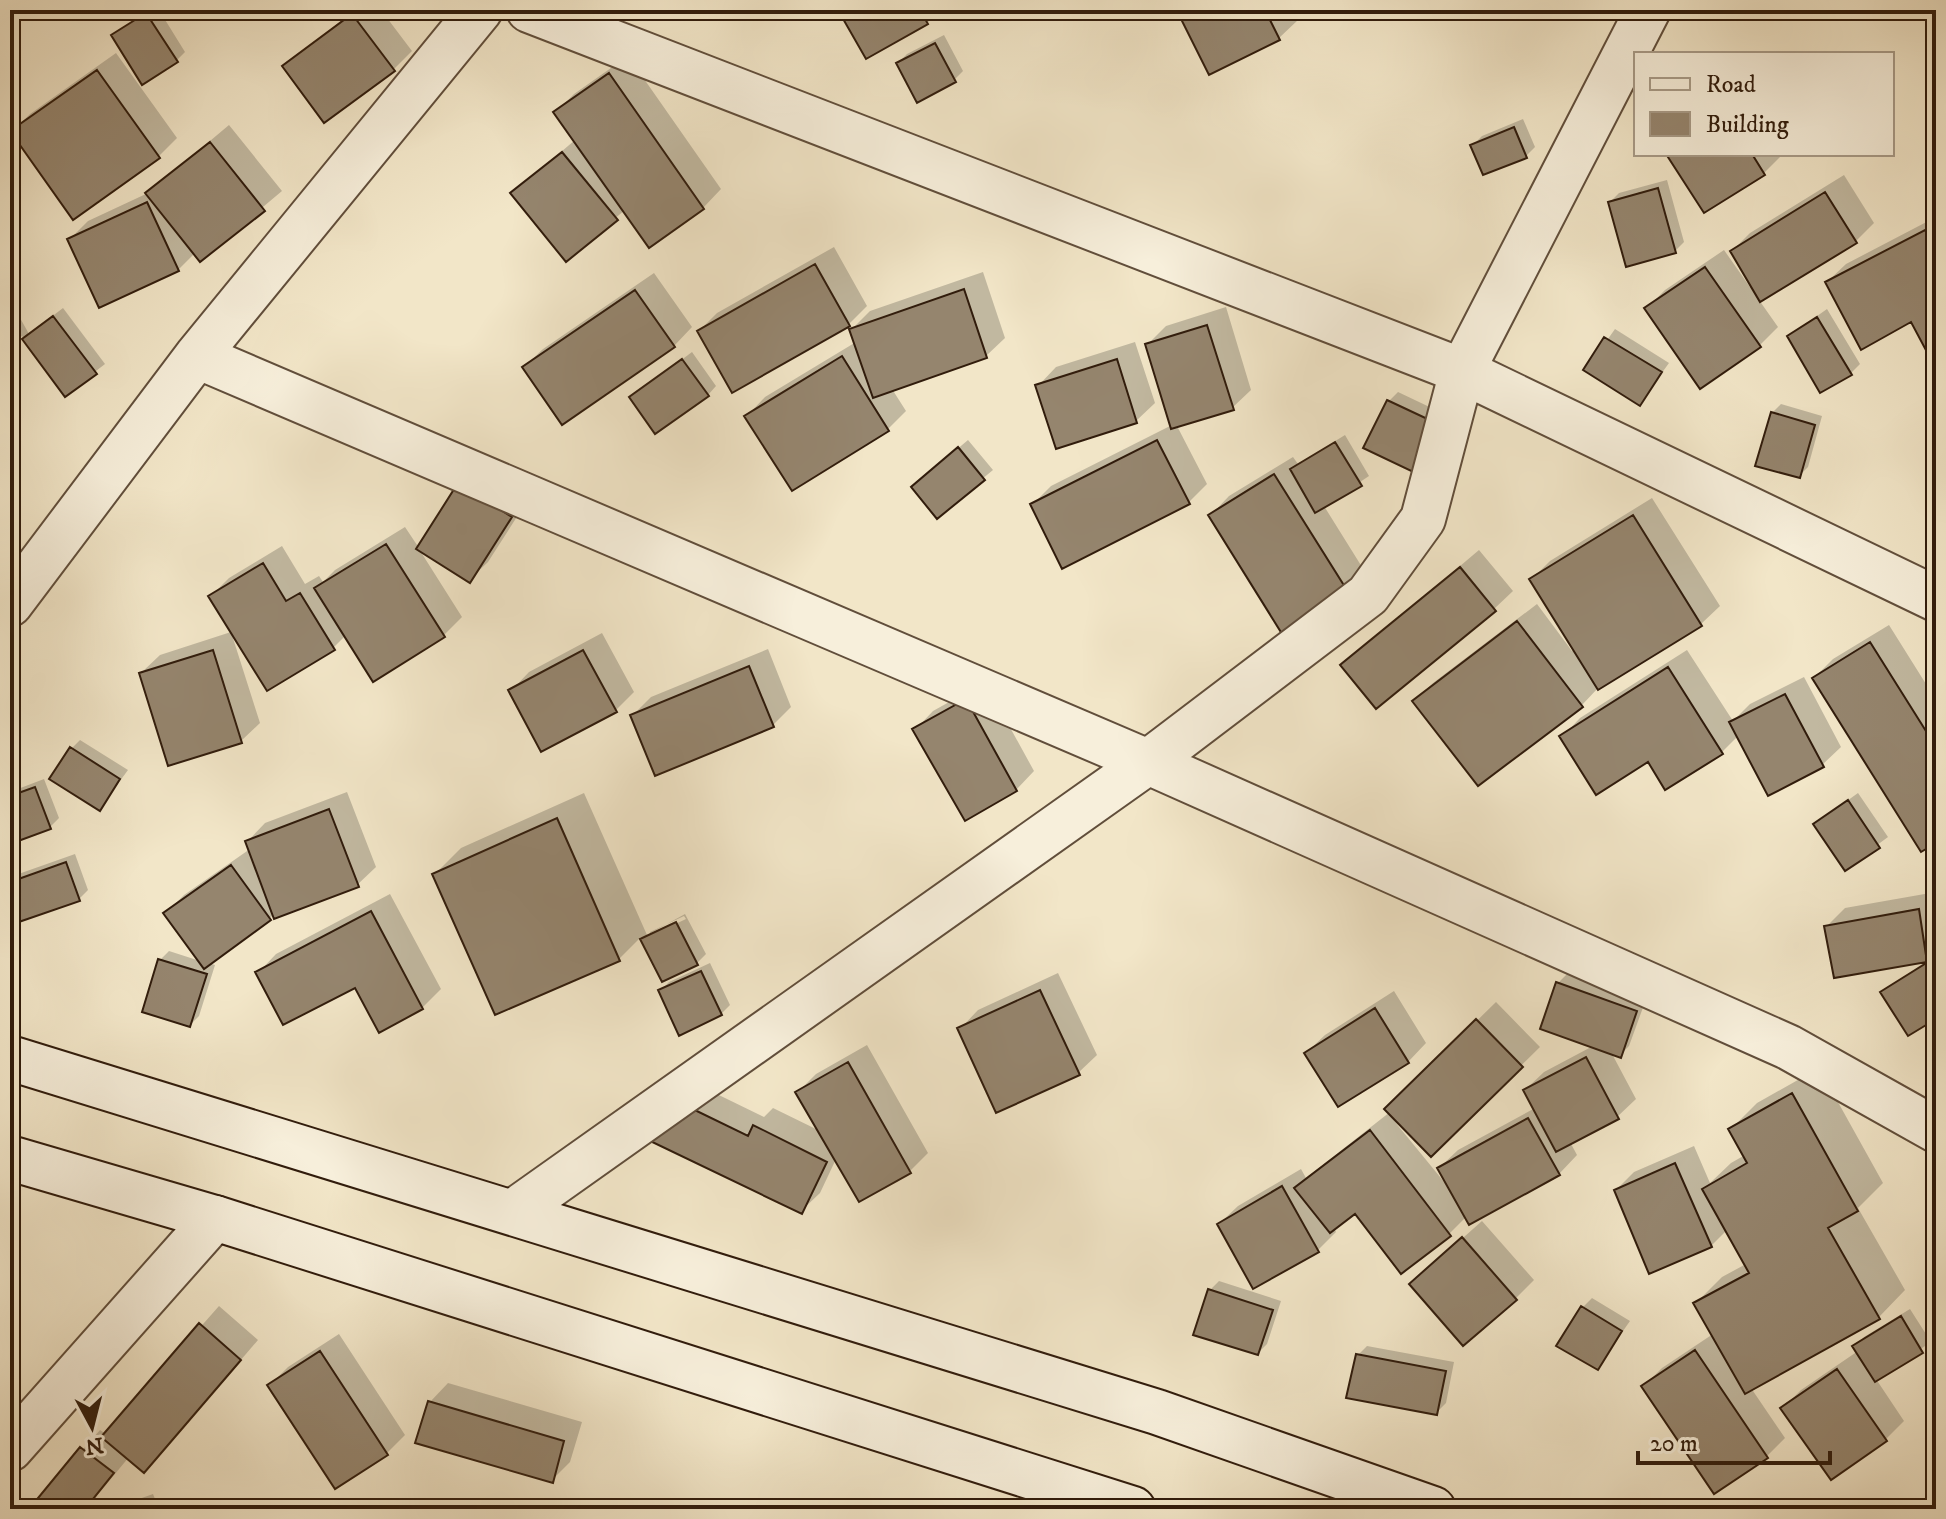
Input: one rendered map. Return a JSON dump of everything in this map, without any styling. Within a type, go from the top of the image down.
[{"type":"street","points":[[10,604],[197,356],[480,10]]},
{"type":"street","points":[[529,10],[1462,371],[1936,599]]},
{"type":"street","points":[[513,1212],[1148,762],[1368,595],[1423,519],[1462,371],[1648,10]]},
{"type":"street","points":[[197,356],[1148,762],[1788,1047],[1936,1130]]},
{"type":"street","points":[[10,1058],[1157,1412],[1433,1509]]},
{"type":"street","points":[[10,1158],[215,1218],[1133,1509]]},
{"type":"street","points":[[10,1449],[215,1218]]},
{"type":"building","points":[[838,10],[920,10],[928,24],[866,59]]},
{"type":"building","points":[[1189,10],[1265,10],[1280,40],[1209,75],[1179,15]]},
{"type":"building","points":[[146,13],[178,62],[142,85],[111,35]]},
{"type":"building","points":[[352,14],[395,71],[324,123],[282,66]]},
{"type":"building","points":[[935,43],[956,82],[917,103],[896,63]]},
{"type":"building","points":[[97,70],[160,158],[73,220],[10,131]]},
{"type":"building","points":[[609,73],[704,209],[649,248],[553,112]]},
{"type":"building","points":[[1514,127],[1527,158],[1483,175],[1470,145]]},
{"type":"building","points":[[210,142],[265,211],[200,262],[145,193]]},
{"type":"building","points":[[562,152],[618,220],[566,262],[510,193]]},
{"type":"building","points":[[1667,156],[1753,156],[1765,175],[1704,213]]},
{"type":"building","points":[[1658,188],[1676,253],[1626,267],[1608,202]]},
{"type":"building","points":[[1825,192],[1857,243],[1760,302],[1730,251]]},
{"type":"building","points":[[147,202],[179,271],[99,308],[67,239]]},
{"type":"building","points":[[1925,230],[1936,250],[1936,369],[1911,322],[1861,350],[1825,282]]},
{"type":"building","points":[[815,264],[850,326],[732,393],[697,331]]},
{"type":"building","points":[[1705,267],[1761,347],[1700,389],[1644,308]]},
{"type":"building","points":[[964,289],[987,358],[873,398],[849,329]]},
{"type":"building","points":[[635,290],[675,347],[562,425],[522,367]]},
{"type":"building","points":[[53,316],[97,374],[65,397],[22,339]]},
{"type":"building","points":[[1817,317],[1852,375],[1820,393],[1787,336]]},
{"type":"building","points":[[1207,325],[1234,410],[1171,429],[1145,344]]},
{"type":"building","points":[[1604,337],[1662,372],[1640,406],[1583,370]]},
{"type":"building","points":[[842,356],[889,431],[792,491],[744,416]]},
{"type":"building","points":[[682,359],[709,396],[655,434],[629,397]]},
{"type":"building","points":[[1117,359],[1137,423],[1056,449],[1035,385]]},
{"type":"building","points":[[1387,400],[1451,430],[1428,479],[1363,448]]},
{"type":"building","points":[[1771,412],[1815,425],[1800,478],[1755,466]]},
{"type":"building","points":[[1157,440],[1190,504],[1062,569],[1030,504]]},
{"type":"building","points":[[1335,442],[1362,486],[1315,513],[1290,469]]},
{"type":"building","points":[[958,447],[985,480],[937,519],[911,487]]},
{"type":"building","points":[[1274,474],[1350,595],[1284,637],[1208,515]]},
{"type":"building","points":[[458,483],[512,517],[470,583],[416,549]]},
{"type":"building","points":[[1633,515],[1702,626],[1598,690],[1529,579]]},
{"type":"building","points":[[386,544],[445,637],[373,682],[314,588]]},
{"type":"building","points":[[263,563],[286,601],[300,593],[335,650],[267,691],[208,596]]},
{"type":"building","points":[[1460,567],[1496,611],[1376,709],[1340,665]]},
{"type":"building","points":[[1517,621],[1583,707],[1478,786],[1412,701]]},
{"type":"building","points":[[1870,642],[1936,747],[1936,843],[1921,852],[1812,678]]},
{"type":"building","points":[[213,650],[242,743],[168,766],[139,673]]},
{"type":"building","points":[[583,650],[617,712],[541,752],[508,690]]},
{"type":"building","points":[[749,666],[774,727],[655,776],[630,715]]},
{"type":"building","points":[[1668,667],[1723,754],[1665,790],[1648,762],[1596,795],[1559,736]]},
{"type":"building","points":[[1785,694],[1824,767],[1768,796],[1729,722]]},
{"type":"building","points":[[966,699],[1017,791],[965,821],[912,729]]},
{"type":"building","points":[[70,747],[120,779],[100,811],[49,779]]},
{"type":"building","points":[[35,787],[51,829],[10,844],[10,796]]},
{"type":"building","points":[[1848,800],[1880,848],[1845,871],[1813,824]]},
{"type":"building","points":[[329,809],[359,887],[274,919],[245,841]]},
{"type":"building","points":[[557,818],[620,961],[495,1015],[432,874]]},
{"type":"building","points":[[66,862],[80,901],[10,925],[10,882]]},
{"type":"building","points":[[231,865],[271,920],[204,969],[163,913]]},
{"type":"building","points":[[1919,909],[1927,962],[1834,978],[1824,926]]},
{"type":"building","points":[[371,911],[423,1009],[379,1033],[355,988],[283,1025],[255,972]]},
{"type":"building","points":[[676,922],[698,965],[662,982],[640,939]]},
{"type":"building","points":[[1936,957],[1936,1019],[1908,1036],[1880,992]]},
{"type":"building","points":[[158,959],[207,974],[190,1027],[142,1012]]},
{"type":"building","points":[[701,971],[722,1015],[679,1036],[658,990]]},
{"type":"building","points":[[1556,982],[1637,1011],[1621,1058],[1540,1029]]},
{"type":"building","points":[[1040,990],[1080,1075],[996,1113],[957,1028]]},
{"type":"building","points":[[1375,1008],[1409,1063],[1338,1107],[1304,1053]]},
{"type":"building","points":[[1476,1019],[1523,1067],[1431,1157],[1384,1109]]},
{"type":"building","points":[[1586,1057],[1619,1119],[1556,1152],[1523,1090]]},
{"type":"building","points":[[848,1062],[911,1173],[859,1202],[795,1092]]},
{"type":"building","points":[[1792,1093],[1858,1211],[1828,1228],[1880,1319],[1745,1394],[1693,1303],[1749,1273],[1702,1189],[1747,1163],[1728,1129]]},
{"type":"building","points":[[668,1097],[748,1136],[753,1125],[827,1162],[802,1214],[646,1139]]},
{"type":"building","points":[[1528,1118],[1560,1175],[1469,1225],[1437,1168]]},
{"type":"building","points":[[1370,1130],[1451,1236],[1401,1274],[1355,1214],[1330,1233],[1294,1188]]},
{"type":"building","points":[[1675,1163],[1712,1247],[1649,1274],[1614,1190]]},
{"type":"building","points":[[1282,1186],[1319,1252],[1253,1289],[1217,1224]]},
{"type":"building","points":[[1462,1237],[1517,1300],[1463,1346],[1409,1284]]},
{"type":"building","points":[[1208,1289],[1273,1310],[1258,1355],[1193,1335]]},
{"type":"building","points":[[1581,1306],[1622,1331],[1598,1370],[1556,1346]]},
{"type":"building","points":[[1901,1316],[1923,1353],[1875,1382],[1852,1346]]},
{"type":"building","points":[[199,1323],[241,1360],[144,1473],[101,1437]]},
{"type":"building","points":[[1695,1350],[1768,1458],[1714,1494],[1641,1386]]},
{"type":"building","points":[[320,1351],[388,1455],[335,1489],[267,1385]]},
{"type":"building","points":[[1356,1354],[1446,1371],[1437,1415],[1346,1398]]},
{"type":"building","points":[[1837,1369],[1887,1441],[1831,1480],[1780,1408]]},
{"type":"building","points":[[428,1401],[564,1441],[553,1483],[415,1443]]},
{"type":"building","points":[[80,1447],[114,1473],[85,1509],[29,1509]]}]
